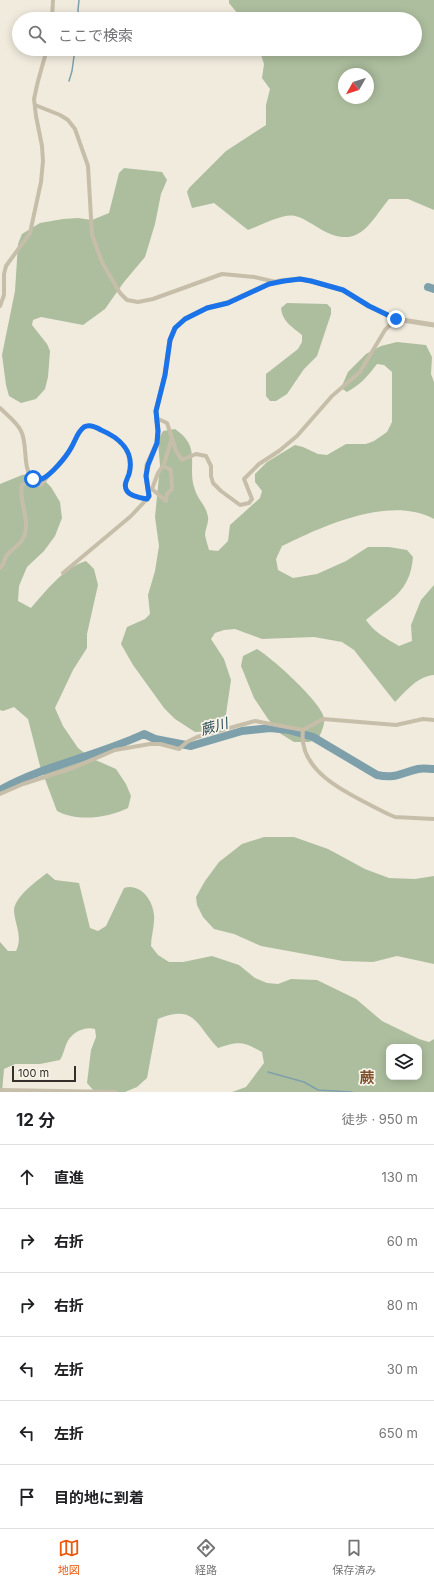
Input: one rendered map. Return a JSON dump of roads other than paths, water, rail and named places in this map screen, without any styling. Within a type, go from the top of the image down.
[{"type":"street","points":[[52,12],[53,0]]},
{"type":"street","points":[[0,306],[4,295],[4,274],[6,266],[30,233],[41,182],[43,161],[42,146],[34,99],[45,56]]},
{"type":"street","points":[[35,105],[60,115],[68,120],[75,129],[85,154],[89,171],[92,235],[102,262],[120,293],[127,300],[138,302],[153,299],[222,274],[254,277],[276,282]]},
{"type":"street","points":[[163,466],[172,470],[172,489],[167,494],[166,501],[150,490],[146,476],[148,465],[157,443],[158,431],[156,411],[165,375],[170,340],[175,328],[185,319],[202,310],[228,303],[276,282],[300,279],[343,290],[369,306],[396,319],[434,325]]},
{"type":"street","points":[[156,418],[167,423],[176,451],[182,460],[196,454],[206,456],[211,466],[210,476],[213,484],[240,505],[249,503],[252,499],[244,479],[259,464],[279,451],[296,436],[332,396],[360,372],[385,330],[396,319]]},
{"type":"street","points":[[0,408],[22,431],[30,476],[33,479],[38,480],[50,474]]},
{"type":"street","points":[[0,568],[2,567],[7,555],[17,547],[26,533],[27,526],[21,496],[22,485],[26,483],[41,485],[65,457],[85,426],[93,426],[124,444],[129,455],[129,473],[125,487],[129,494],[147,499]]},
{"type":"street","points":[[62,573],[131,516],[147,499],[158,473],[163,466],[172,438]]},
{"type":"street","points":[[0,794],[22,784],[73,768],[115,750],[150,744],[160,744],[179,749],[187,742],[197,737],[255,721],[303,730],[323,719],[396,725],[423,719],[434,720]]},
{"type":"street","points":[[303,730],[303,747],[308,760],[320,775],[345,791],[395,817],[434,819]]},
{"type":"street","points":[[0,1090],[116,1092]]},
{"type":"waterway","points":[[78,12],[79,0]]},
{"type":"waterway","points":[[69,81],[74,56]]},
{"type":"waterway","points":[[428,287],[434,289]]},
{"type":"waterway","name":"蕨川","points":[[0,790],[17,781],[53,767],[108,749],[144,734],[155,739],[191,746],[242,731],[270,728],[289,730],[313,737],[377,775],[394,776],[418,769],[434,769]]},
{"type":"waterway","points":[[268,1072],[304,1082],[318,1090],[352,1092]]},
{"type":"district","name":"蕨","points":[[367,1077]]}]
